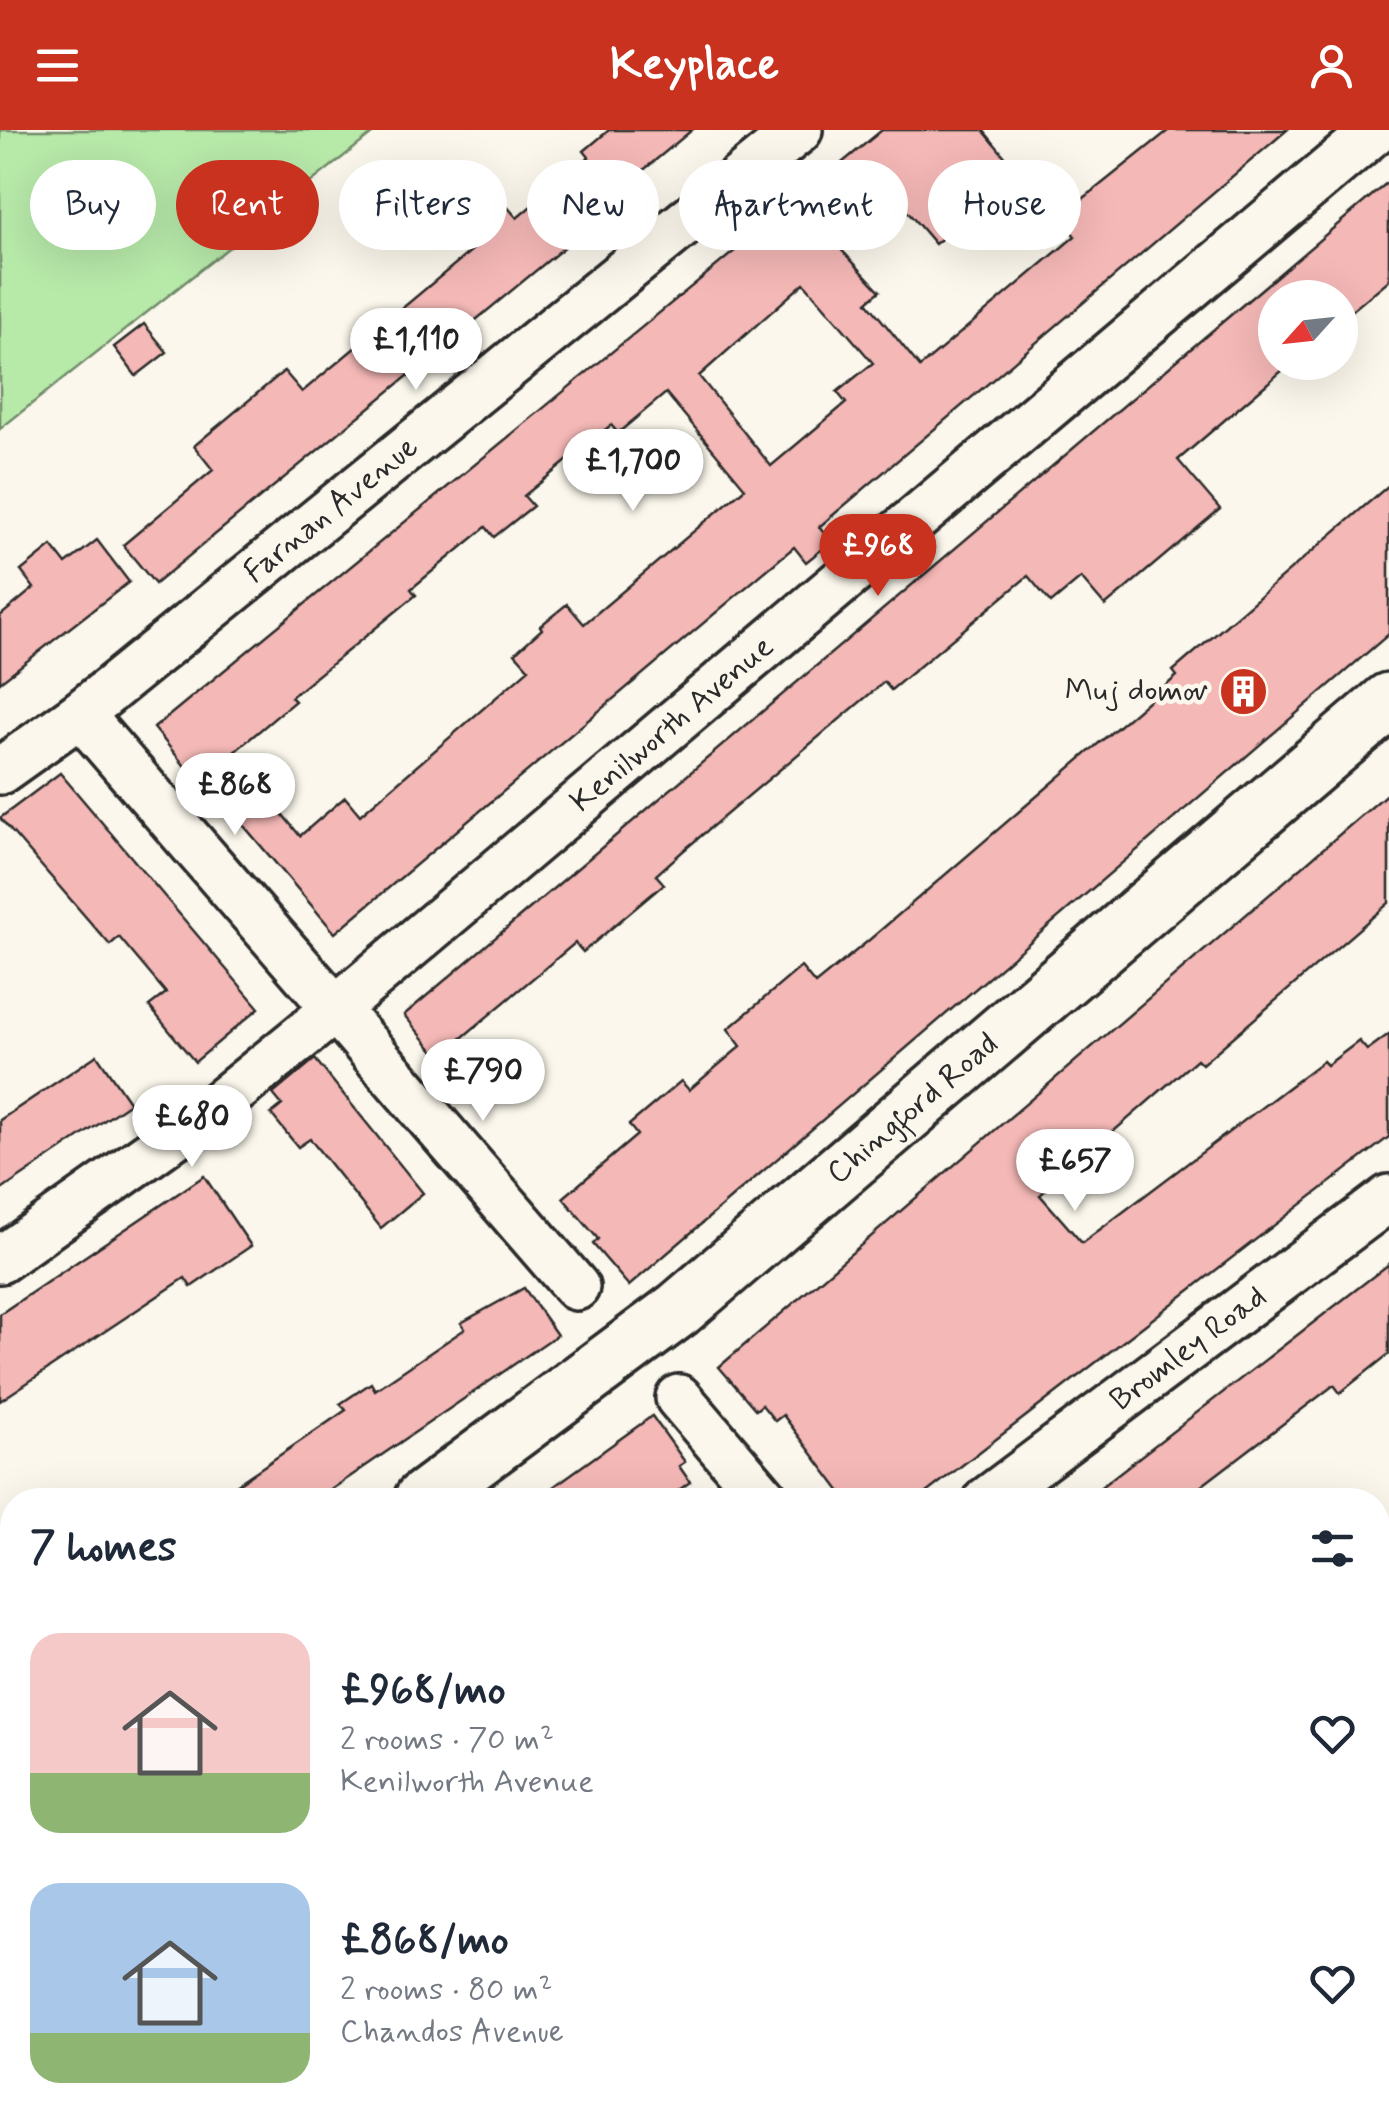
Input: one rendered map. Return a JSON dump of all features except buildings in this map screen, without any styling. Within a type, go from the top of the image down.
[{"type":"main road","name":"Chingford Road","points":[[438,1488],[679,1309],[1389,701]]},
{"type":"street","name":"Farnan Avenue","points":[[0,771],[80,714],[799,130]]},
{"type":"street","name":"Kenilworth Avenue","points":[[0,1260],[210,1111],[332,1011],[1376,130]]},
{"type":"street","points":[[80,714],[332,1011],[576,1287]]},
{"type":"street","name":"Bromley Road","points":[[1003,1488],[1389,1198]]},
{"type":"street","points":[[679,1398],[756,1488]]},
{"type":"green space","points":[[0,130],[377,130],[319,176],[319,160],[176,160],[176,250],[226,250],[0,429]]},
{"type":"place","name":"Muj domov","points":[[1243,691]]}]
